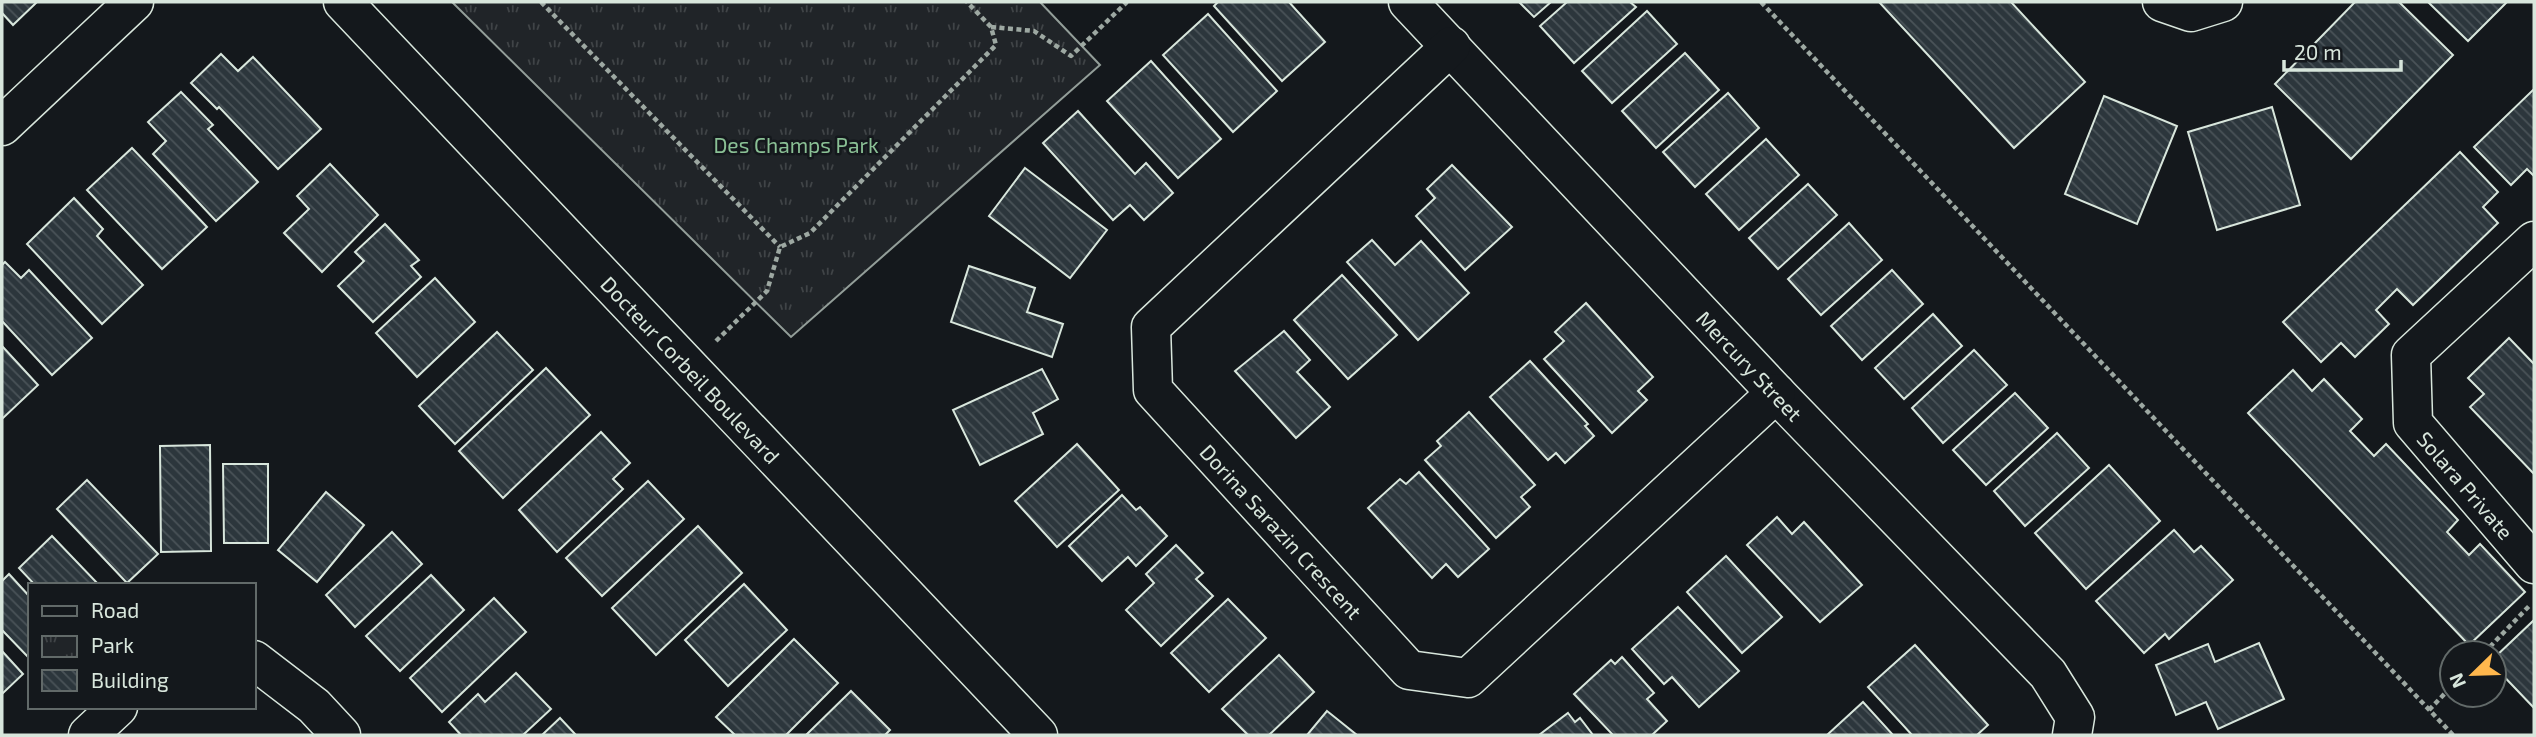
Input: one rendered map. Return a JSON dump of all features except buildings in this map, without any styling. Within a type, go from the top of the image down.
[{"type":"street","points":[[2,126],[134,2]]},
{"type":"street","name":"Docteur Corbeil Boulevard","points":[[343,2],[687,368],[1038,735]]},
{"type":"street","name":"Mercury Street","points":[[1408,2],[1776,393],[2048,674],[2075,717],[2072,735]]},
{"type":"street","points":[[2162,2],[2191,12],[2223,2]]},
{"type":"street","name":"Dorina Sarazin Crescent","points":[[1451,46],[1151,327],[1153,390],[1409,670],[1468,678],[1776,393]]},
{"type":"street","name":"Solara Private","points":[[2534,241],[2411,355],[2413,423],[2534,564]]},
{"type":"street","points":[[256,662],[314,706],[341,735]]},
{"type":"street","points":[[88,735],[116,709]]},
{"type":"path","points":[[541,2],[780,247]]},
{"type":"path","points":[[687,368],[767,291],[780,247],[810,233],[996,45],[991,27],[967,2]]},
{"type":"path","points":[[991,27],[1034,31],[1070,56],[1127,2]]},
{"type":"path","points":[[1761,2],[2453,735]]},
{"type":"path","points":[[2497,639],[2534,600]]},
{"type":"path","points":[[2428,710],[2438,700]]},
{"type":"green space","name":"Des Champs Park","points":[[452,2],[1040,2],[1100,65],[791,337]]}]
